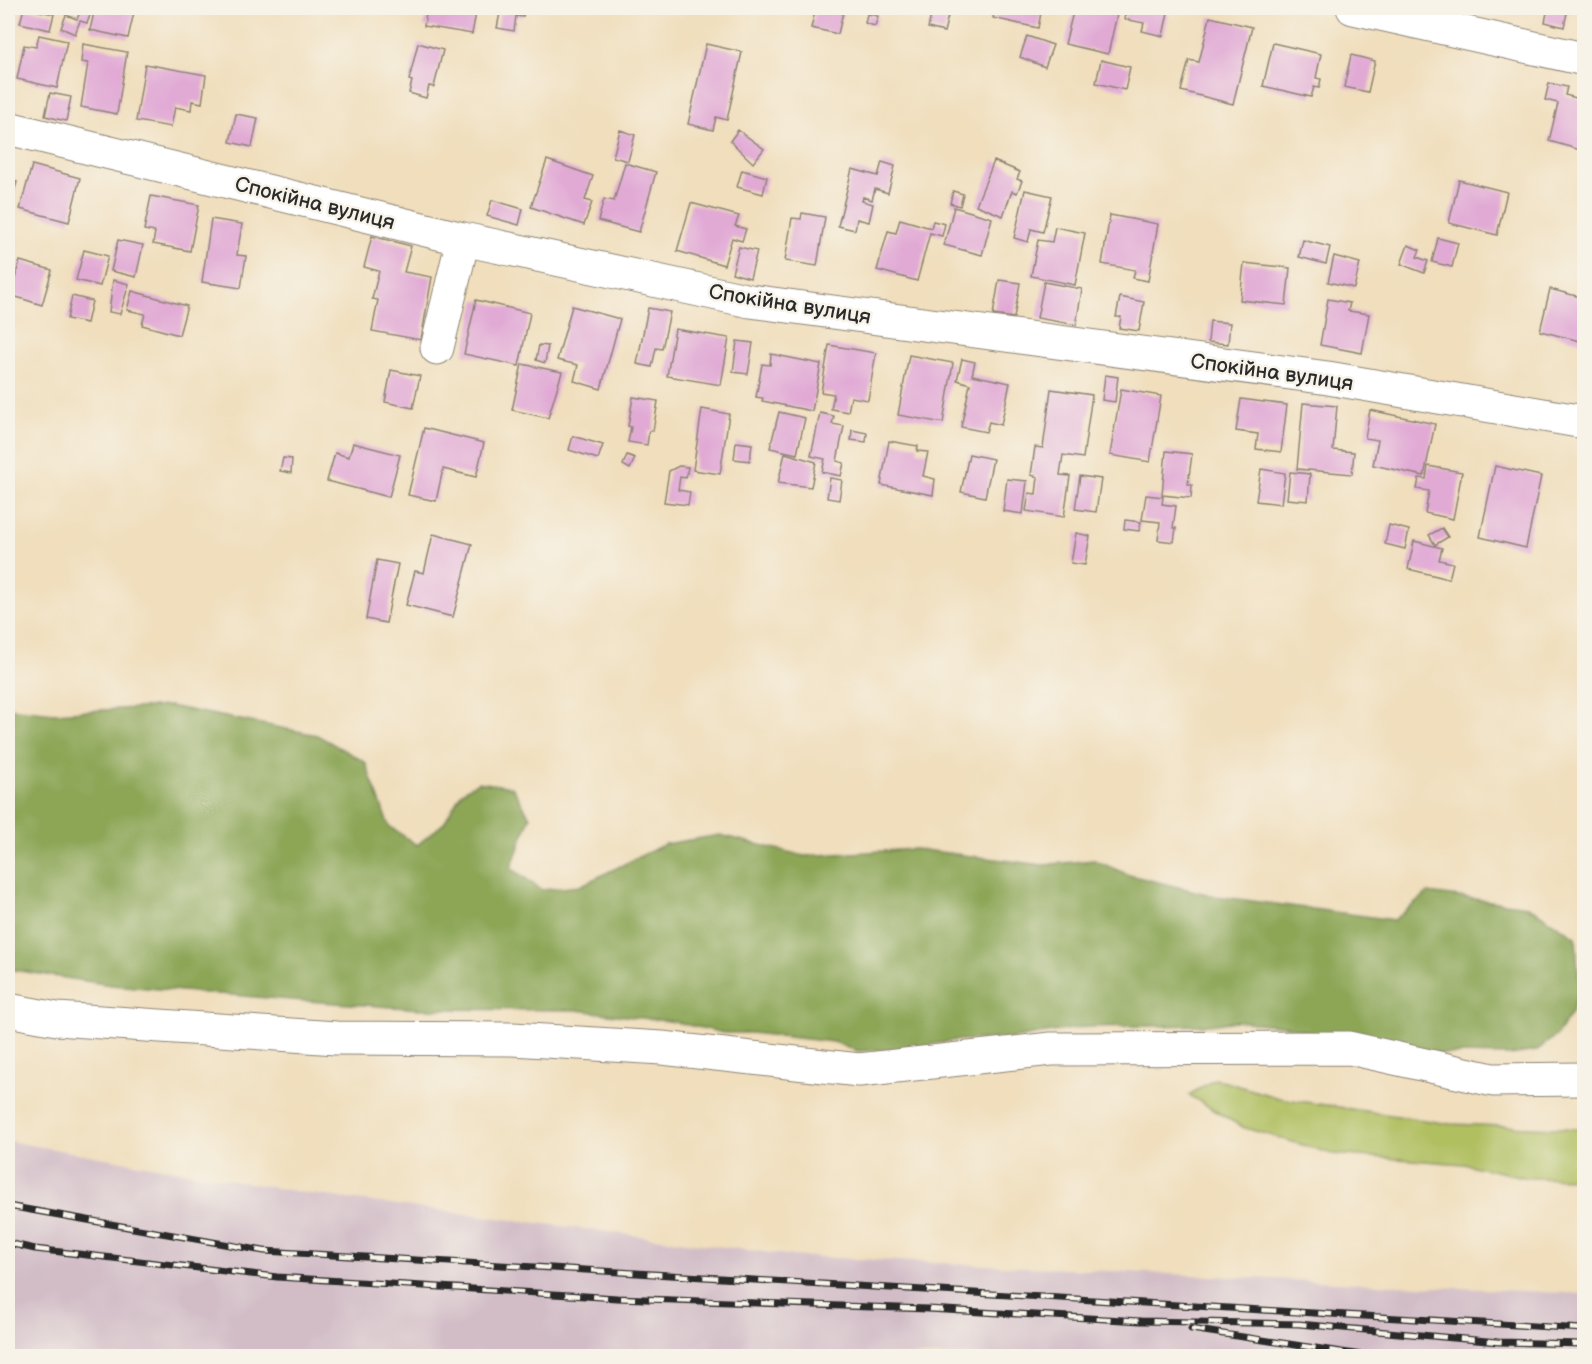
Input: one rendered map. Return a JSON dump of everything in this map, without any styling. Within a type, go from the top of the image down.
[{"type":"street","points":[[1353,8],[1584,59]]},
{"type":"street","name":"Спокійна вулиця","points":[[8,128],[463,239],[750,301],[1328,378],[1584,422]]},
{"type":"street","points":[[437,348],[463,239]]},
{"type":"street","points":[[8,1010],[57,1019],[336,1038],[512,1039],[662,1048],[859,1070],[1051,1049],[1349,1048],[1493,1080],[1584,1079]]},
{"type":"shaded area","points":[[8,1141],[311,1194],[794,1256],[1584,1294],[1584,1356],[8,1356]]},
{"type":"green space","points":[[169,706],[317,735],[365,762],[389,826],[417,845],[444,823],[462,792],[478,782],[512,787],[530,817],[511,868],[542,890],[580,886],[665,844],[720,835],[804,856],[915,849],[1042,865],[1094,860],[1129,875],[1215,896],[1394,920],[1428,893],[1528,906],[1576,937],[1579,989],[1571,1013],[1557,1035],[1536,1051],[1510,1055],[1410,1053],[1335,1039],[1286,1026],[1236,1021],[1210,1025],[1083,1027],[1009,1039],[957,1040],[906,1049],[857,1051],[834,1042],[751,1033],[724,1033],[675,1022],[576,1010],[421,1009],[292,1000],[111,985],[8,969],[8,708],[54,713]]},
{"type":"green space","points":[[1215,1079],[1279,1098],[1450,1124],[1584,1129],[1584,1179],[1528,1178],[1464,1164],[1333,1154],[1242,1127],[1189,1095]]},
{"type":"building","points":[[24,8],[54,14],[50,30],[20,23]]},
{"type":"building","points":[[82,8],[93,8],[87,23],[80,21],[75,34],[61,28],[66,15],[77,19]]},
{"type":"building","points":[[95,8],[135,8],[128,38],[90,30]]},
{"type":"building","points":[[427,8],[477,8],[472,34],[424,26]]},
{"type":"building","points":[[506,8],[525,8],[523,17],[516,16],[514,31],[497,28],[500,13],[505,14]]},
{"type":"building","points":[[816,8],[844,8],[838,34],[811,28]]},
{"type":"building","points":[[933,8],[950,8],[944,32],[928,28]]},
{"type":"building","points":[[995,8],[1042,8],[1038,28],[993,18]]},
{"type":"building","points":[[1074,8],[1118,10],[1108,54],[1065,44]]},
{"type":"building","points":[[1127,8],[1169,8],[1163,36],[1142,31],[1144,23],[1124,19]]},
{"type":"building","points":[[1548,8],[1568,8],[1564,27],[1545,22]]},
{"type":"building","points":[[867,14],[878,16],[875,26],[865,23]]},
{"type":"building","points":[[1210,17],[1252,27],[1233,104],[1181,91],[1189,60],[1199,62]]},
{"type":"building","points":[[39,35],[67,41],[57,88],[17,79],[24,45],[36,47]]},
{"type":"building","points":[[1027,36],[1053,45],[1045,67],[1020,57]]},
{"type":"building","points":[[418,43],[443,50],[434,87],[429,86],[426,98],[409,93],[412,81],[409,80]]},
{"type":"building","points":[[1273,43],[1321,54],[1316,78],[1321,79],[1319,88],[1314,87],[1311,97],[1263,86]]},
{"type":"building","points":[[83,44],[127,52],[117,114],[81,107],[88,63],[81,62]]},
{"type":"building","points":[[706,44],[742,52],[727,120],[716,117],[713,130],[688,124]]},
{"type":"building","points":[[1351,55],[1375,61],[1368,92],[1344,87]]},
{"type":"building","points":[[1101,60],[1130,67],[1125,90],[1096,83]]},
{"type":"building","points":[[145,64],[206,75],[202,103],[192,101],[191,110],[175,107],[171,127],[136,121]]},
{"type":"building","points":[[1549,83],[1567,87],[1565,95],[1584,100],[1584,151],[1549,141],[1558,103],[1545,100]]},
{"type":"building","points":[[50,93],[71,97],[66,121],[45,116]]},
{"type":"building","points":[[236,114],[258,118],[252,147],[230,142]]},
{"type":"building","points":[[620,130],[635,135],[628,161],[613,157]]},
{"type":"building","points":[[738,130],[764,149],[753,163],[730,141]]},
{"type":"building","points":[[547,160],[593,176],[585,200],[592,202],[584,225],[531,207]]},
{"type":"building","points":[[994,161],[1020,172],[1017,179],[1022,181],[1017,193],[1012,191],[1003,216],[976,205]]},
{"type":"building","points":[[882,162],[895,166],[888,193],[875,189],[872,200],[863,197],[862,201],[873,204],[869,222],[857,219],[855,230],[838,226],[852,169],[878,176]]},
{"type":"building","points":[[625,163],[656,172],[639,232],[598,221],[604,199],[614,201]]},
{"type":"building","points":[[32,165],[80,178],[69,222],[20,209]]},
{"type":"building","points":[[742,170],[767,177],[763,194],[737,187]]},
{"type":"building","points":[[8,179],[17,182],[8,210]]},
{"type":"building","points":[[1459,180],[1507,192],[1497,235],[1449,223]]},
{"type":"building","points":[[1025,190],[1052,196],[1043,232],[1031,229],[1028,242],[1014,238]]},
{"type":"building","points":[[953,191],[963,194],[960,206],[950,203]]},
{"type":"building","points":[[151,196],[199,205],[190,251],[153,244],[155,232],[144,230]]},
{"type":"building","points":[[492,200],[523,209],[519,225],[487,216]]},
{"type":"building","points":[[691,203],[739,216],[735,226],[746,229],[742,241],[732,238],[724,265],[677,251]]},
{"type":"building","points":[[954,207],[992,218],[982,255],[944,245]]},
{"type":"building","points":[[802,213],[825,217],[817,266],[785,261],[792,218],[801,219]]},
{"type":"building","points":[[1110,215],[1158,224],[1148,281],[1133,278],[1135,270],[1102,264]]},
{"type":"building","points":[[211,219],[242,224],[237,255],[246,256],[241,288],[202,282]]},
{"type":"building","points":[[900,219],[931,228],[933,221],[945,224],[942,236],[930,233],[917,281],[877,270],[888,231],[896,233]]},
{"type":"building","points":[[1055,227],[1085,233],[1075,285],[1031,276],[1038,240],[1052,242]]},
{"type":"building","points":[[372,236],[411,246],[404,272],[432,277],[421,340],[372,331],[378,300],[372,299],[379,271],[364,267]]},
{"type":"building","points":[[1438,238],[1458,243],[1452,267],[1432,262]]},
{"type":"building","points":[[118,240],[143,245],[136,277],[111,271]]},
{"type":"building","points":[[1303,240],[1330,247],[1326,264],[1299,257]]},
{"type":"building","points":[[1408,245],[1420,250],[1417,257],[1428,261],[1424,273],[1401,264]]},
{"type":"building","points":[[739,247],[757,251],[750,278],[732,273]]},
{"type":"building","points":[[84,250],[108,256],[100,286],[76,280]]},
{"type":"building","points":[[1334,256],[1360,263],[1354,288],[1328,282]]},
{"type":"building","points":[[20,261],[52,270],[42,305],[10,295]]},
{"type":"building","points":[[1244,263],[1290,268],[1286,305],[1240,300]]},
{"type":"building","points":[[113,280],[129,284],[120,314],[109,312]]},
{"type":"building","points":[[999,280],[1020,283],[1014,318],[993,315]]},
{"type":"building","points":[[1044,282],[1082,289],[1076,325],[1037,318]]},
{"type":"building","points":[[1550,289],[1584,298],[1584,342],[1540,331]]},
{"type":"building","points":[[132,291],[187,306],[179,335],[142,325],[145,314],[127,310]]},
{"type":"building","points":[[72,296],[92,301],[87,323],[67,319]]},
{"type":"building","points":[[1120,297],[1144,302],[1139,331],[1119,328],[1121,317],[1116,317]]},
{"type":"building","points":[[1328,299],[1350,303],[1348,311],[1369,314],[1362,353],[1320,345]]},
{"type":"building","points":[[476,300],[530,313],[519,366],[464,354]]},
{"type":"building","points":[[572,306],[620,319],[601,389],[574,381],[578,365],[557,360]]},
{"type":"building","points":[[648,308],[670,312],[662,349],[656,348],[652,367],[637,364]]},
{"type":"building","points":[[1210,321],[1230,323],[1228,344],[1208,342]]},
{"type":"building","points":[[675,329],[729,338],[721,385],[667,376]]},
{"type":"building","points":[[737,341],[753,343],[748,374],[733,372]]},
{"type":"building","points":[[539,345],[548,346],[545,363],[536,360]]},
{"type":"building","points":[[829,345],[876,353],[868,400],[851,397],[848,412],[831,409],[834,394],[821,392]]},
{"type":"building","points":[[771,354],[821,364],[812,411],[762,401],[763,398],[756,397],[762,364],[770,365]]},
{"type":"building","points":[[909,355],[953,363],[943,423],[898,415]]},
{"type":"building","points":[[962,359],[975,362],[972,375],[1010,383],[1001,425],[989,422],[986,432],[961,427],[970,384],[957,380]]},
{"type":"building","points":[[522,364],[562,372],[548,418],[512,410]]},
{"type":"building","points":[[391,370],[420,376],[413,408],[385,402]]},
{"type":"building","points":[[1105,375],[1118,377],[1115,402],[1102,400]]},
{"type":"building","points":[[1051,389],[1092,395],[1083,458],[1063,455],[1060,475],[1070,476],[1064,517],[1026,511],[1029,493],[1036,494],[1038,477],[1031,475],[1035,447],[1043,448]]},
{"type":"building","points":[[1121,389],[1161,396],[1150,462],[1110,455]]},
{"type":"building","points":[[633,397],[658,401],[653,431],[649,431],[647,445],[628,442]]},
{"type":"building","points":[[1241,399],[1287,405],[1281,452],[1256,449],[1258,434],[1236,431]]},
{"type":"building","points":[[1303,403],[1337,406],[1333,450],[1354,452],[1352,474],[1297,469]]},
{"type":"building","points":[[702,409],[729,414],[720,474],[693,470]]},
{"type":"building","points":[[1370,410],[1435,424],[1424,476],[1373,465],[1378,440],[1365,438]]},
{"type":"building","points":[[779,412],[805,418],[797,454],[770,448]]},
{"type":"building","points":[[820,413],[834,416],[832,424],[844,426],[837,461],[844,463],[841,476],[822,472],[825,459],[811,456]]},
{"type":"building","points":[[424,428],[484,443],[476,477],[443,469],[436,501],[408,495]]},
{"type":"building","points":[[852,430],[867,433],[866,442],[851,440]]},
{"type":"building","points":[[573,436],[603,445],[598,459],[569,450]]},
{"type":"building","points":[[889,441],[918,446],[917,451],[928,452],[923,476],[935,479],[933,495],[881,485]]},
{"type":"building","points":[[736,442],[752,444],[750,461],[734,459]]},
{"type":"building","points":[[353,443],[400,455],[389,497],[327,481],[335,453],[349,457]]},
{"type":"building","points":[[1166,451],[1192,454],[1188,484],[1192,485],[1191,498],[1162,495]]},
{"type":"building","points":[[785,453],[816,462],[811,487],[778,483]]},
{"type":"building","points":[[969,454],[993,459],[985,497],[961,492]]},
{"type":"building","points":[[627,455],[635,458],[630,469],[623,465]]},
{"type":"building","points":[[283,458],[292,459],[291,473],[280,471]]},
{"type":"building","points":[[679,466],[688,467],[686,478],[680,477],[678,490],[690,492],[688,505],[664,502],[669,471]]},
{"type":"building","points":[[1428,466],[1462,472],[1453,519],[1425,513],[1429,491],[1417,489],[1419,478],[1426,479]]},
{"type":"building","points":[[1495,466],[1541,476],[1526,548],[1480,537]]},
{"type":"building","points":[[1261,469],[1285,473],[1281,504],[1256,501]]},
{"type":"building","points":[[1290,472],[1310,474],[1308,501],[1287,499]]},
{"type":"building","points":[[1080,476],[1101,479],[1096,512],[1075,509]]},
{"type":"building","points":[[830,478],[842,480],[839,500],[827,498]]},
{"type":"building","points":[[1007,479],[1027,481],[1023,514],[1003,511]]},
{"type":"building","points":[[1146,495],[1163,497],[1162,504],[1176,506],[1174,542],[1158,540],[1160,522],[1142,520]]},
{"type":"building","points":[[1125,520],[1141,522],[1139,531],[1124,529]]},
{"type":"building","points":[[1389,525],[1409,530],[1405,549],[1385,544]]},
{"type":"building","points":[[1442,528],[1448,537],[1435,545],[1429,535]]},
{"type":"building","points":[[1076,533],[1090,536],[1085,565],[1071,563]]},
{"type":"building","points":[[433,534],[472,544],[453,617],[406,605],[415,571],[424,573]]},
{"type":"building","points":[[1414,541],[1442,548],[1439,560],[1453,563],[1449,579],[1408,569]]},
{"type":"building","points":[[377,560],[398,564],[386,623],[366,619]]},
{"type":"railway","points":[[8,1206],[264,1251],[1584,1329]]},
{"type":"railway","points":[[8,1243],[35,1249],[277,1277],[617,1298],[928,1309],[1141,1321],[1299,1324],[1498,1342],[1584,1344]]},
{"type":"railway","points":[[1191,1329],[1368,1356]]}]
